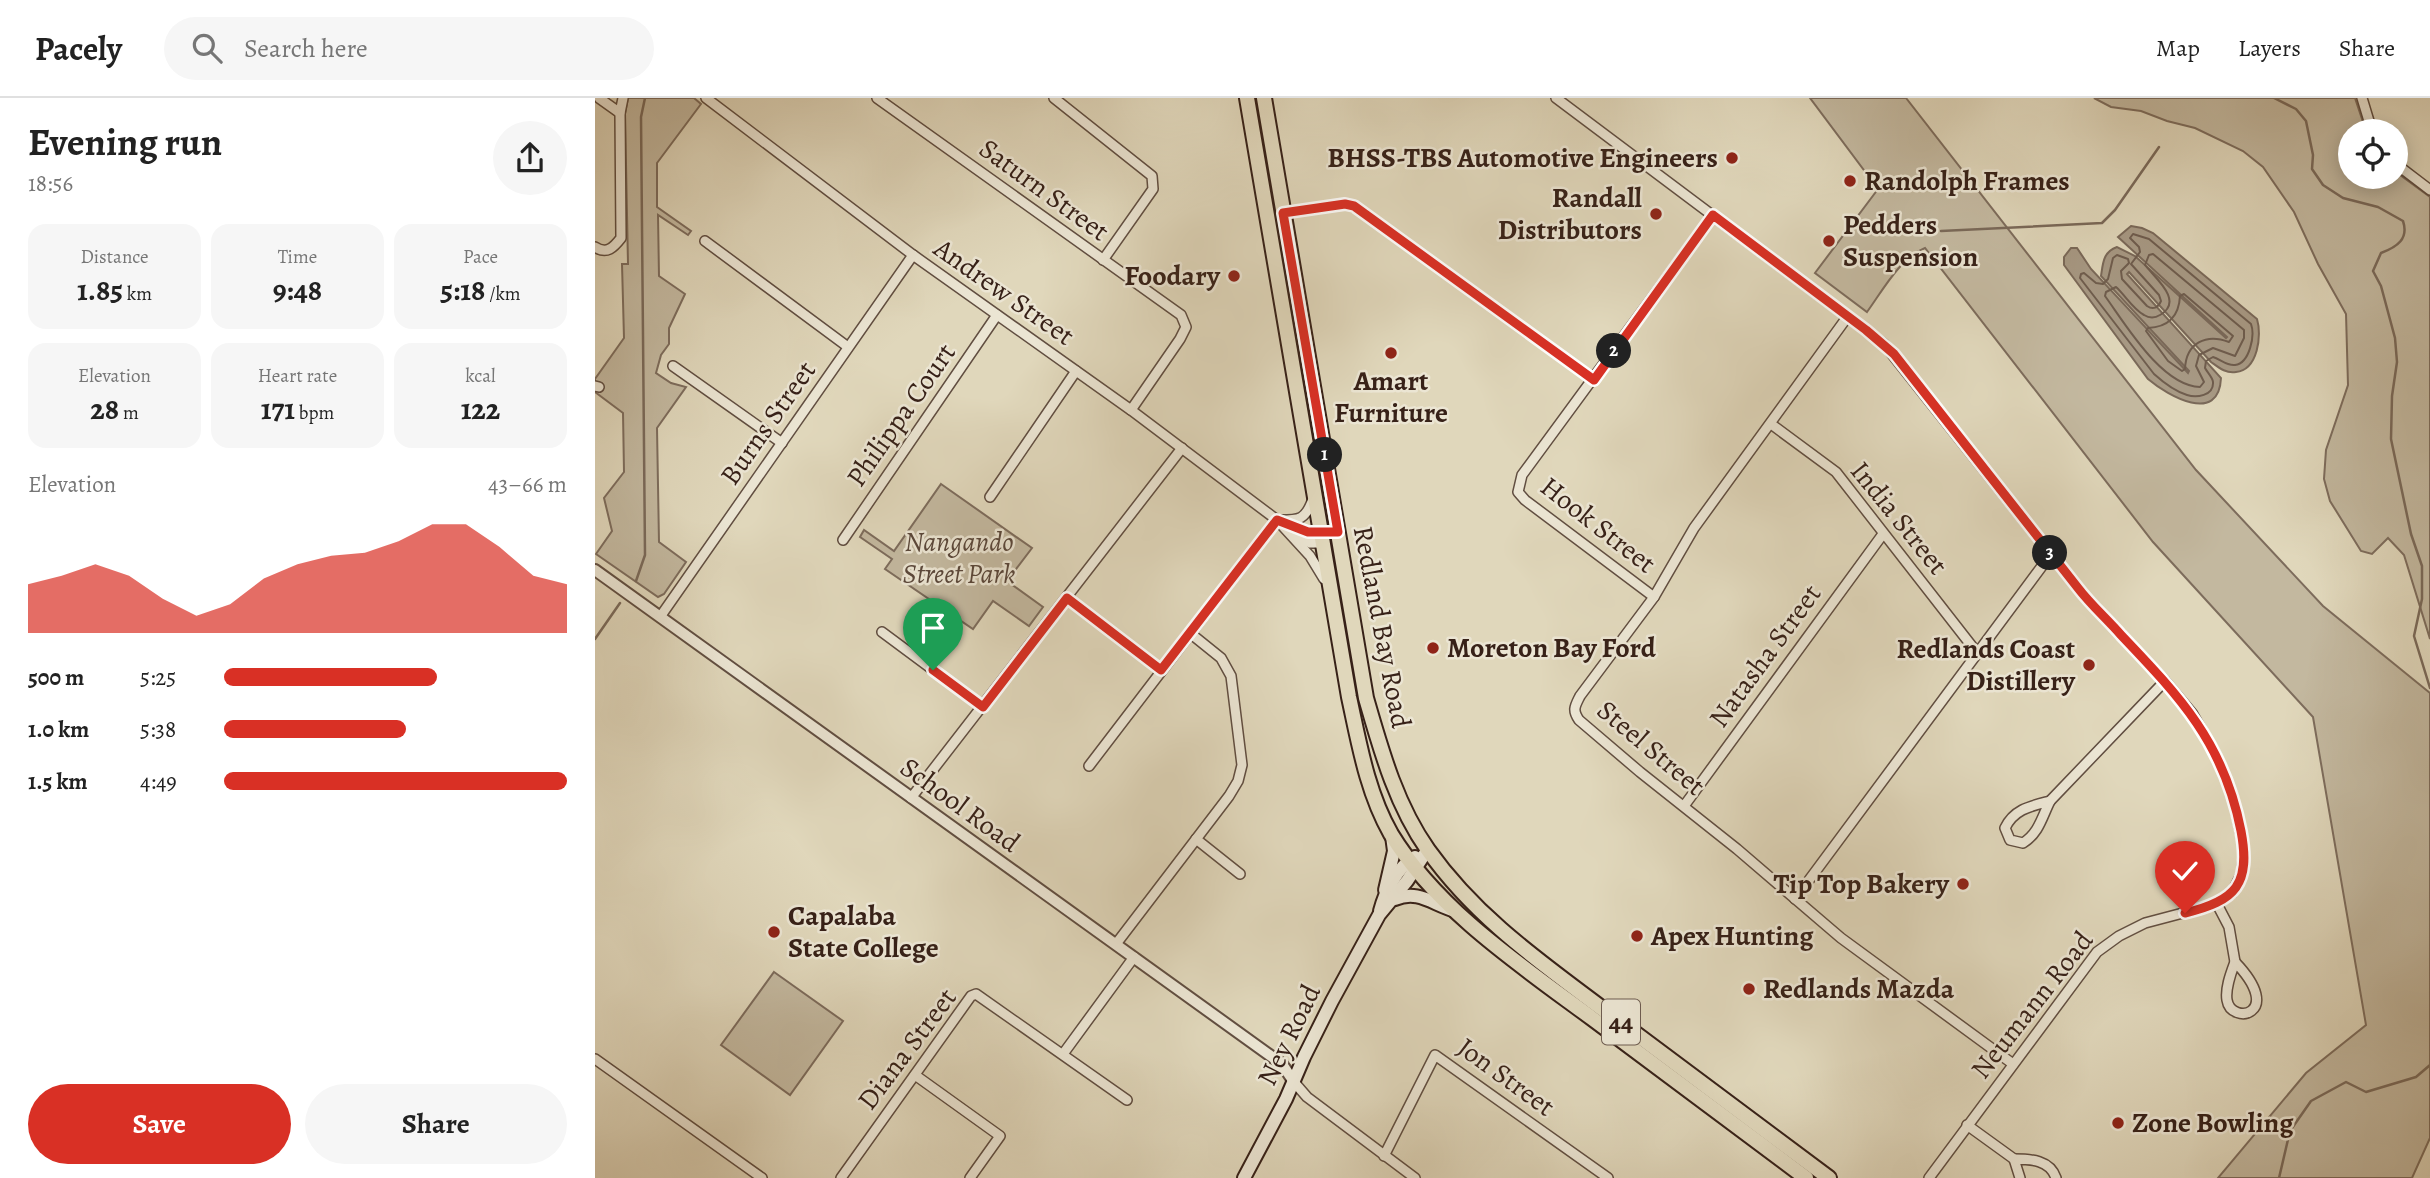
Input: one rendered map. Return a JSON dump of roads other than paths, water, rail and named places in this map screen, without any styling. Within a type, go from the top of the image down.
[{"type":"main road","name":"Redland Bay Road","points":[[1247,98],[1349,697],[1365,770],[1391,833],[1413,864],[1457,911],[1513,959],[1806,1178]]},
{"type":"main road","name":"Redland Bay Road","points":[[1263,98],[1366,698],[1397,792],[1428,849],[1466,896],[1518,946],[1829,1178]]},
{"type":"main road","points":[[1322,538],[1339,537]]},
{"type":"main road","points":[[1391,833],[1394,850],[1387,871],[1389,898],[1414,894],[1457,911]]},
{"type":"main road","name":"Ney Road","points":[[1244,1178],[1332,1001],[1379,915],[1413,864],[1428,849]]},
{"type":"street","points":[[599,98],[620,113]]},
{"type":"street","points":[[595,247],[606,251],[613,249],[621,238],[620,113],[623,98]]},
{"type":"street","name":"Andrew Street","points":[[706,98],[913,255],[1131,410],[1277,520],[1321,572],[1331,596]]},
{"type":"street","name":"Saturn Street","points":[[877,98],[1181,315],[1186,327],[1180,339],[1131,410]]},
{"type":"street","points":[[1054,98],[1152,176],[1153,189],[1103,260]]},
{"type":"street","points":[[1556,98],[1848,316],[1894,354],[2081,592],[2192,713],[2225,775],[2244,848],[2242,873],[2232,893],[2217,904],[2229,927],[2235,962],[2226,1000],[2236,1013],[2243,1014],[2251,1012],[2255,1007],[2257,993],[2235,962]]},
{"type":"street","points":[[2362,98],[2368,119]]},
{"type":"street","points":[[2408,173],[2430,190]]},
{"type":"street","points":[[1283,213],[1345,204],[1354,206],[1594,380]]},
{"type":"street","name":"Hook Street","points":[[1654,597],[1518,492],[1522,475],[1713,215]]},
{"type":"street","points":[[705,241],[848,347]]},
{"type":"street","name":"Burns Street","points":[[660,617],[913,255]]},
{"type":"street","name":"Philippa Court","points":[[843,540],[997,315]]},
{"type":"street","name":"Steel Street","points":[[1848,316],[1694,528],[1654,597],[1580,696],[1574,706],[1574,713],[1620,755],[1841,938],[2013,1063]]},
{"type":"street","points":[[673,366],[782,443]]},
{"type":"street","points":[[990,497],[1076,371]]},
{"type":"street","name":"India Street","points":[[1771,424],[1836,472],[1978,654]]},
{"type":"street","points":[[911,798],[1182,448]]},
{"type":"street","points":[[1089,766],[1277,520],[1301,519],[1314,496]]},
{"type":"street","name":"Andrew Street","points":[[1277,520],[1322,538]]},
{"type":"street","name":"Andrew Street","points":[[1289,532],[1310,543],[1322,538]]},
{"type":"street","name":"Natasha Street","points":[[1684,806],[1884,534]]},
{"type":"street","points":[[1795,899],[2051,554]]},
{"type":"street","name":"School Road","points":[[595,570],[1282,1064],[1294,1082]]},
{"type":"street","points":[[1067,598],[1161,670]]},
{"type":"street","points":[[882,632],[983,707]]},
{"type":"street","points":[[1116,944],[1238,781],[1242,765],[1231,676],[1227,665],[1191,633]]},
{"type":"street","points":[[2049,801],[2025,808],[2009,819],[2005,828],[2010,840],[2023,843],[2032,837],[2049,801],[2165,681]]},
{"type":"street","points":[[1196,839],[1240,874]]},
{"type":"street","name":"Neumann Road","points":[[1928,1177],[2085,965],[2109,942],[2145,923],[2217,904]]},
{"type":"street","points":[[1063,1054],[1134,957]]},
{"type":"street","name":"Diana Street","points":[[841,1178],[971,996],[976,994],[1128,1100]]},
{"type":"street","name":"Jon Street","points":[[1384,1156],[1435,1055],[1608,1178]]},
{"type":"street","points":[[595,1059],[762,1178]]},
{"type":"street","points":[[915,1074],[1000,1136],[970,1178]]},
{"type":"street","points":[[1294,1082],[1307,1097],[1415,1178]]},
{"type":"street","points":[[1967,1125],[2014,1159],[2037,1160],[2045,1164],[2052,1169],[2056,1178]]},
{"type":"street","points":[[2014,1159],[2020,1178]]},
{"type":"water","points":[[2131,226],[2153,233],[2257,319],[2259,334],[2254,359],[2243,370],[2226,371],[2211,362],[2129,272],[2127,274],[2221,378],[2218,392],[2212,400],[2202,403],[2179,399],[2148,379],[2064,265],[2064,257],[2071,248],[2077,248],[2091,269],[2188,373],[2101,276],[2104,258],[2109,252],[2117,247],[2135,256],[2227,337],[2118,237]]},
{"type":"waterway","points":[[636,581],[645,555],[641,117],[645,98]]},
{"type":"waterway","points":[[2274,98],[2296,109],[2306,121],[2313,155],[2312,169],[2323,185],[2343,198],[2378,207],[2403,221],[2403,237],[2397,245],[2381,253],[2373,271],[2381,286],[2395,338],[2397,362],[2392,396],[2391,439],[2411,534],[2422,566],[2422,599],[2414,636],[2430,688]]},
{"type":"waterway","points":[[1941,231],[2102,223],[2115,210],[2159,147]]},
{"type":"waterway","points":[[595,639],[620,603]]},
{"type":"waterway","points":[[2279,1178],[2290,1131],[2311,1101],[2346,1082],[2366,1092],[2416,1077],[2430,1065]]},
{"type":"place","name":"BHSS-TBS Automotive Engineers","points":[[1732,158]]},
{"type":"place","name":"Randolph Frames","points":[[1850,181]]},
{"type":"place","name":"Randall Distributors","points":[[1656,214]]},
{"type":"place","name":"Pedders Suspension","points":[[1829,241]]},
{"type":"place","name":"Foodary","points":[[1234,276]]},
{"type":"place","name":"Amart Furniture","points":[[1391,353]]},
{"type":"place","name":"Moreton Bay Ford","points":[[1433,648]]},
{"type":"place","name":"Redlands Coast Distillery","points":[[2089,665]]},
{"type":"place","name":"Tip Top Bakery","points":[[1963,884]]},
{"type":"place","name":"Capalaba State College","points":[[774,932]]},
{"type":"place","name":"Apex Hunting","points":[[1637,936]]},
{"type":"place","name":"Redlands Mazda","points":[[1749,989]]},
{"type":"place","name":"Zone Bowling","points":[[2118,1123]]},
{"type":"park label","name":"Nangando Street Park","points":[[959,558]]}]
